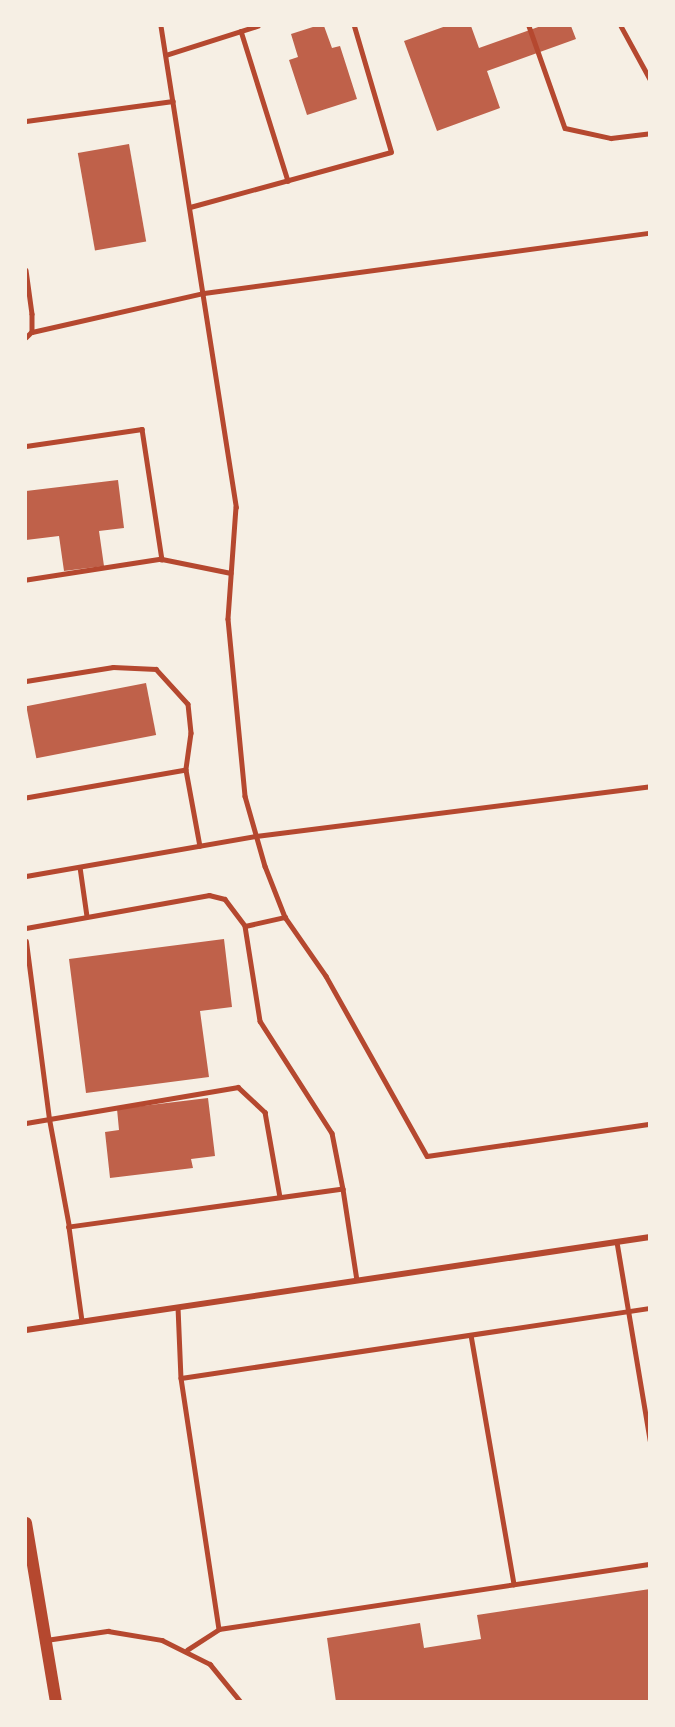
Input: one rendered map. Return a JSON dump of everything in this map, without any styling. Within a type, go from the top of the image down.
[{"type":"main road","points":[[26,1522],[57,1701]]},
{"type":"street","points":[[26,1330],[650,1237]]},
{"type":"lane","points":[[161,26],[236,507],[229,640],[245,796],[256,837],[285,916],[326,976],[427,1156],[650,1124]]},
{"type":"lane","points":[[166,55],[257,26]]},
{"type":"lane","points":[[190,207],[391,152],[354,26]]},
{"type":"lane","points":[[529,26],[565,128],[611,138],[650,133]]},
{"type":"lane","points":[[621,26],[650,79]]},
{"type":"lane","points":[[241,31],[288,180]]},
{"type":"lane","points":[[26,121],[173,101]]},
{"type":"lane","points":[[26,339],[32,332],[204,293],[650,233]]},
{"type":"lane","points":[[26,270],[32,332]]},
{"type":"lane","points":[[26,446],[142,429],[162,559]]},
{"type":"lane","points":[[26,580],[162,559],[231,573]]},
{"type":"lane","points":[[26,681],[114,667],[156,669],[188,704],[191,733],[186,770],[200,846]]},
{"type":"lane","points":[[26,798],[186,770]]},
{"type":"lane","points":[[26,876],[256,837],[650,786]]},
{"type":"lane","points":[[80,867],[87,916]]},
{"type":"lane","points":[[26,928],[209,895],[225,899],[245,926],[260,1022],[332,1133],[357,1280]]},
{"type":"lane","points":[[245,926],[285,916]]},
{"type":"lane","points":[[26,941],[49,1119],[69,1227],[82,1321]]},
{"type":"lane","points":[[26,1123],[238,1087],[265,1112],[280,1197]]},
{"type":"lane","points":[[69,1227],[343,1189]]},
{"type":"lane","points":[[617,1242],[650,1440]]},
{"type":"lane","points":[[178,1307],[181,1378],[219,1629]]},
{"type":"lane","points":[[181,1378],[650,1308]]},
{"type":"lane","points":[[471,1335],[514,1584]]},
{"type":"lane","points":[[187,1650],[219,1629],[650,1564]]},
{"type":"lane","points":[[46,1640],[108,1631],[135,1634],[187,1650],[210,1664],[241,1701]]},
{"type":"building","points":[[316,26],[324,26],[332,48],[340,46],[357,99],[307,115],[289,60],[298,57],[291,34]]},
{"type":"building","points":[[446,26],[471,26],[479,48],[541,26],[571,26],[576,39],[487,71],[500,108],[437,131],[404,41]]},
{"type":"building","points":[[129,144],[146,241],[95,251],[78,153]]},
{"type":"building","points":[[118,480],[124,528],[99,531],[104,566],[64,571],[59,536],[26,540],[26,491]]},
{"type":"building","points":[[146,683],[156,735],[36,758],[26,706]]},
{"type":"building","points":[[224,939],[232,1007],[200,1011],[209,1077],[86,1093],[69,959]]},
{"type":"building","points":[[208,1098],[215,1156],[191,1159],[193,1168],[110,1178],[105,1132],[119,1130],[117,1109]]},
{"type":"building","points":[[650,1589],[650,1702],[336,1702],[327,1638],[420,1623],[424,1648],[481,1639],[477,1615]]}]
